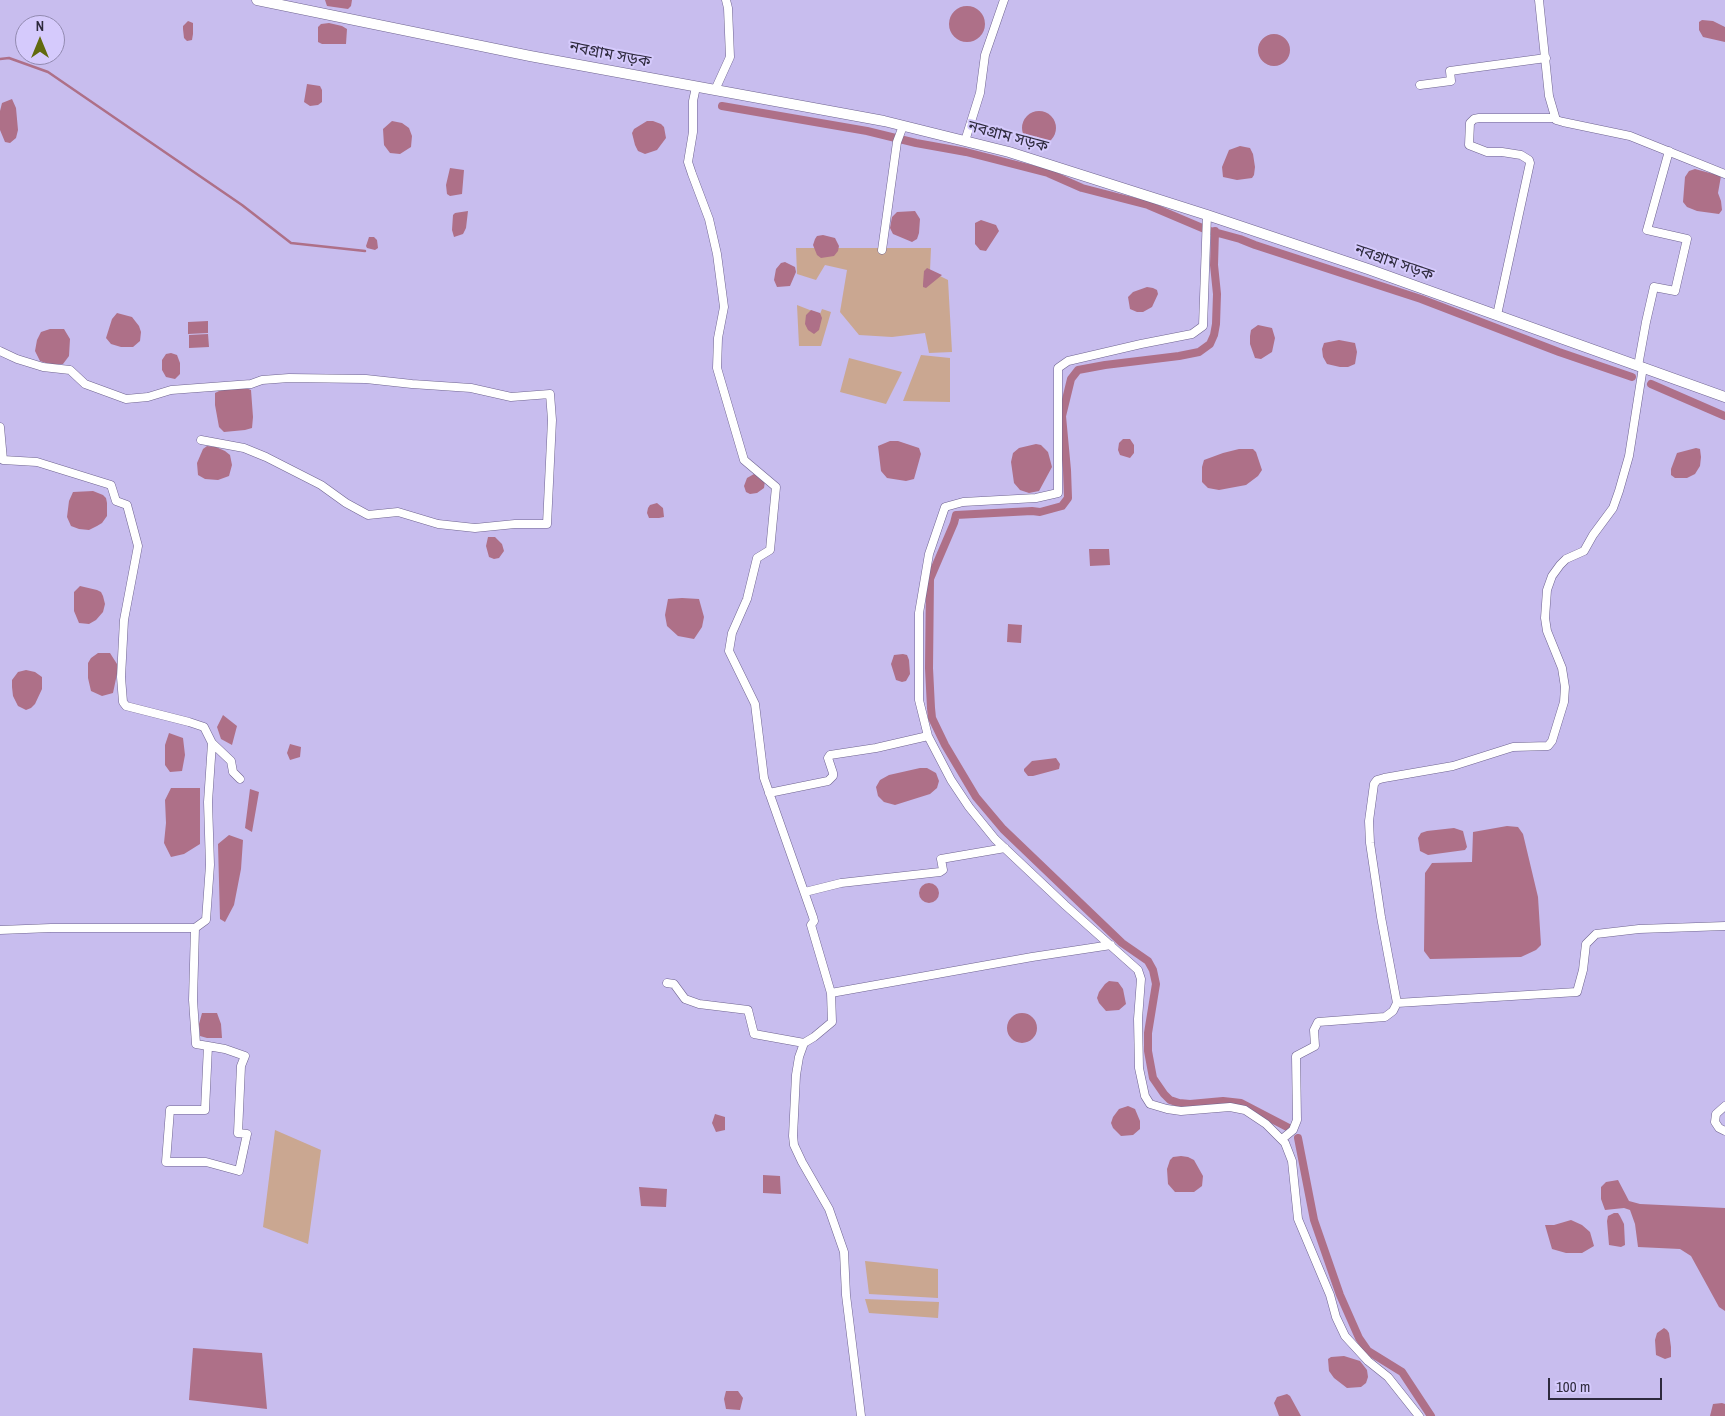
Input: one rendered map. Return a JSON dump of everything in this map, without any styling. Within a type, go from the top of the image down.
[{"type":"main road","name":"নবগ্রাম সড়ক","points":[[257,0],[520,54],[715,90],[965,141],[1009,152],[1368,269],[1725,397]]},
{"type":"street","points":[[715,90],[730,56],[726,0]]},
{"type":"street","points":[[965,141],[980,93],[985,55],[1004,0]]},
{"type":"street","points":[[1539,0],[1549,96],[1555,118]]},
{"type":"street","points":[[1420,85],[1451,81],[1450,71],[1546,58]]},
{"type":"street","points":[[696,87],[694,132],[688,162],[709,219],[717,254],[724,307],[718,338],[717,368],[744,460],[776,487],[770,550],[757,558],[747,599],[732,633],[729,651],[755,704],[764,778],[791,858],[805,892],[814,921],[812,926],[831,993],[832,1022],[804,1043],[799,1057],[796,1075],[794,1145],[829,1209],[844,1252],[846,1295],[860,1416]]},
{"type":"street","points":[[1497,315],[1530,162],[1522,155],[1487,152],[1469,144],[1470,123],[1474,119],[1555,118],[1563,122],[1630,136],[1725,174]]},
{"type":"street","points":[[882,250],[896,142],[902,129]]},
{"type":"street","points":[[1282,1139],[1293,1130],[1297,1120],[1296,1056],[1315,1046],[1314,1030],[1318,1022],[1385,1017],[1393,1011],[1398,1003],[1381,917],[1370,843],[1369,821],[1374,784],[1377,780],[1384,778],[1453,766],[1513,747],[1548,746],[1552,741],[1564,702],[1565,687],[1562,668],[1545,618],[1547,590],[1552,576],[1560,565],[1566,559],[1584,551],[1612,508],[1620,491],[1629,456],[1646,322],[1654,287],[1675,291],[1687,239],[1647,230],[1669,151]]},
{"type":"street","points":[[1207,217],[1203,326],[1192,334],[1068,361],[1058,368],[1058,493],[1036,498],[963,502],[945,507],[929,554],[919,613],[919,700],[928,736],[951,780],[969,807],[995,839],[1064,905],[1138,970],[1141,979],[1138,1019],[1139,1068],[1145,1096],[1150,1104],[1181,1111],[1223,1107],[1245,1110],[1266,1124],[1286,1143],[1292,1162],[1298,1219],[1345,1336],[1363,1356],[1388,1377],[1419,1416]]},
{"type":"street","points":[[0,351],[42,367],[70,370],[85,384],[126,399],[148,397],[171,390],[251,384],[262,380],[289,378],[366,379],[471,388],[511,397],[550,394],[552,420],[547,524],[515,524],[475,528],[438,524],[398,512],[368,515],[346,503],[321,485],[266,457],[244,448],[201,440]]},
{"type":"street","points":[[0,426],[2,460],[37,462],[111,485],[116,501],[127,505],[138,546],[124,620],[121,677],[122,702],[126,706],[204,727],[212,743],[231,761],[233,772],[240,779]]},
{"type":"street","points":[[769,793],[828,781],[833,776],[828,758],[830,754],[876,748],[928,736]]},
{"type":"street","points":[[0,930],[196,928],[206,920],[210,865],[208,802],[212,743]]},
{"type":"street","points":[[805,892],[841,883],[940,872],[942,870],[941,858],[1005,848]]},
{"type":"street","points":[[1398,1003],[1577,992],[1583,970],[1586,944],[1596,934],[1639,929],[1725,926]]},
{"type":"street","points":[[196,928],[193,1000],[196,1044],[208,1046],[225,1049],[245,1056],[241,1066],[238,1133],[247,1134],[240,1171],[206,1162],[166,1162],[170,1110],[205,1110],[208,1046]]},
{"type":"street","points":[[831,993],[1032,957],[1111,945]]},
{"type":"street","points":[[668,983],[674,984],[685,999],[699,1004],[748,1010],[754,1034],[804,1043]]},
{"type":"street","points":[[1725,1106],[1716,1114],[1715,1122],[1719,1128],[1725,1131]]},
{"type":"shaded area","points":[[325,0],[352,0],[351,6],[348,9],[327,6]]},
{"type":"shaded area","points":[[967,6],[980,11],[985,24],[980,37],[967,42],[954,37],[949,24],[954,11]]},
{"type":"shaded area","points":[[1702,20],[1713,21],[1725,27],[1725,42],[1703,37],[1699,30],[1699,22]]},
{"type":"shaded area","points":[[188,21],[193,23],[193,34],[192,40],[187,41],[184,38],[183,26]]},
{"type":"shaded area","points":[[329,23],[347,29],[346,44],[322,44],[318,42],[318,27],[321,24]]},
{"type":"shaded area","points":[[1274,34],[1285,39],[1290,50],[1285,61],[1274,66],[1263,61],[1258,50],[1263,39]]},
{"type":"shaded area","points":[[307,84],[320,86],[322,102],[318,105],[310,106],[304,102]]},
{"type":"shaded area","points":[[12,99],[16,108],[18,130],[16,138],[10,143],[5,142],[0,130],[0,111],[2,103]]},
{"type":"shaded area","points":[[1039,111],[1046,112],[1051,116],[1055,121],[1055,135],[1051,140],[1046,144],[1039,145],[1032,144],[1027,140],[1023,135],[1022,128],[1023,121],[1027,116],[1032,112]]},
{"type":"shaded area","points":[[392,121],[402,123],[409,128],[412,136],[411,147],[400,154],[390,153],[384,145],[383,129]]},
{"type":"shaded area","points":[[647,121],[661,124],[664,127],[666,138],[657,150],[645,154],[638,151],[632,133],[634,129]]},
{"type":"shaded area","points":[[1240,146],[1250,148],[1253,154],[1254,175],[1252,178],[1237,180],[1223,177],[1222,167],[1229,150]]},
{"type":"shaded area","points":[[450,168],[464,170],[462,194],[450,196],[447,194],[446,185]]},
{"type":"shaded area","points":[[1695,169],[1721,176],[1718,193],[1722,210],[1719,214],[1697,211],[1687,207],[1683,202],[1685,177],[1689,171]]},
{"type":"shaded area","points":[[468,211],[466,228],[463,234],[454,237],[452,230],[453,215]]},
{"type":"shaded area","points":[[915,211],[920,219],[917,239],[912,242],[893,234],[890,228],[892,217],[897,212]]},
{"type":"shaded area","points":[[981,220],[996,225],[999,231],[986,251],[980,250],[975,244],[975,223]]},
{"type":"shaded area","points":[[823,235],[835,238],[839,246],[834,256],[821,258],[817,255],[813,245],[817,236]]},
{"type":"shaded area","points":[[369,237],[374,237],[377,240],[378,248],[375,250],[366,246]]},
{"type":"shaded area","points":[[796,248],[931,248],[930,271],[948,280],[952,352],[929,353],[925,333],[892,337],[859,335],[840,312],[847,270],[825,265],[816,280],[797,274]]},
{"type":"shaded area","points":[[785,262],[795,267],[796,272],[790,286],[777,287],[774,280],[776,269],[781,263]]},
{"type":"shaded area","points":[[927,268],[942,275],[926,288],[923,287],[923,284],[924,271]]},
{"type":"shaded area","points":[[1147,287],[1157,290],[1158,294],[1152,307],[1143,312],[1130,309],[1128,297],[1133,292]]},
{"type":"shaded area","points":[[797,305],[820,314],[822,309],[831,312],[821,346],[799,346]]},
{"type":"shaded area","points":[[811,310],[820,313],[822,318],[819,330],[814,334],[808,330],[805,324],[806,315]]},
{"type":"shaded area","points":[[117,313],[132,317],[139,326],[141,332],[140,341],[133,347],[121,347],[111,344],[106,338],[112,319]]},
{"type":"shaded area","points":[[208,321],[208,333],[188,334],[188,322]]},
{"type":"shaded area","points":[[1258,325],[1272,328],[1275,338],[1272,352],[1261,359],[1255,358],[1250,344],[1251,330]]},
{"type":"shaded area","points":[[50,329],[64,329],[70,339],[69,356],[63,364],[52,365],[40,361],[35,351],[41,332]]},
{"type":"shaded area","points":[[208,334],[209,347],[189,348],[189,335]]},
{"type":"shaded area","points":[[1339,340],[1355,343],[1357,352],[1355,364],[1348,367],[1340,367],[1327,364],[1323,357],[1322,349],[1324,343]]},
{"type":"shaded area","points":[[166,354],[177,355],[180,363],[180,374],[175,379],[166,377],[162,370],[162,360]]},
{"type":"shaded area","points":[[921,355],[950,358],[950,402],[903,401]]},
{"type":"shaded area","points":[[849,358],[902,372],[886,404],[840,392]]},
{"type":"shaded area","points":[[246,388],[251,390],[252,428],[224,432],[219,427],[215,393],[221,390]]},
{"type":"shaded area","points":[[1123,439],[1130,439],[1134,445],[1134,453],[1130,458],[1120,455],[1118,450],[1119,443]]},
{"type":"shaded area","points":[[890,441],[898,441],[919,448],[921,454],[914,479],[906,481],[887,478],[881,471],[878,446]]},
{"type":"shaded area","points":[[1036,444],[1041,445],[1048,452],[1052,467],[1039,491],[1029,493],[1020,490],[1014,483],[1011,462],[1013,453],[1019,448]]},
{"type":"shaded area","points":[[207,446],[216,447],[230,455],[232,465],[229,476],[218,480],[205,479],[198,475],[197,463],[203,449]]},
{"type":"shaded area","points":[[1696,448],[1700,449],[1701,457],[1700,466],[1695,474],[1687,478],[1675,478],[1671,475],[1671,469],[1677,453]]},
{"type":"shaded area","points":[[1239,449],[1253,449],[1256,452],[1262,470],[1258,476],[1246,485],[1219,490],[1208,488],[1202,482],[1204,460]]},
{"type":"shaded area","points":[[754,474],[765,481],[764,488],[757,493],[750,494],[746,492],[744,486],[747,478]]},
{"type":"shaded area","points":[[93,491],[106,498],[107,516],[102,523],[89,530],[71,526],[67,517],[69,501],[73,492]]},
{"type":"shaded area","points":[[657,503],[663,508],[664,517],[649,518],[648,508],[650,505]]},
{"type":"shaded area","points":[[488,537],[495,537],[502,544],[504,551],[499,558],[489,557],[486,546]]},
{"type":"shaded area","points":[[1089,549],[1109,549],[1110,565],[1090,566]]},
{"type":"shaded area","points":[[80,586],[101,592],[105,604],[103,612],[96,620],[89,624],[79,623],[74,611],[74,592]]},
{"type":"shaded area","points":[[668,599],[699,599],[704,617],[702,627],[694,639],[678,636],[667,626],[665,615]]},
{"type":"shaded area","points":[[1008,624],[1022,625],[1021,643],[1007,642]]},
{"type":"shaded area","points":[[98,653],[110,653],[117,664],[113,693],[102,696],[91,691],[88,678],[88,663]]},
{"type":"shaded area","points":[[894,655],[907,655],[909,660],[910,674],[906,681],[902,682],[896,680],[891,664]]},
{"type":"shaded area","points":[[26,670],[35,672],[42,677],[42,689],[35,704],[26,710],[18,706],[13,696],[12,680],[18,672]]},
{"type":"shaded area","points":[[223,715],[237,726],[232,745],[221,739],[217,727]]},
{"type":"shaded area","points":[[169,733],[183,738],[185,755],[182,771],[170,772],[165,765],[165,745]]},
{"type":"shaded area","points":[[290,744],[301,747],[300,757],[290,760],[287,753]]},
{"type":"shaded area","points":[[1056,758],[1060,764],[1059,769],[1033,776],[1028,776],[1024,771],[1032,761]]},
{"type":"shaded area","points":[[927,768],[936,773],[939,781],[937,788],[930,794],[895,805],[884,802],[878,796],[876,787],[880,780],[889,775]]},
{"type":"shaded area","points":[[171,788],[200,788],[200,844],[184,854],[171,857],[164,843],[166,823],[165,800]]},
{"type":"shaded area","points":[[250,789],[259,792],[252,832],[245,828]]},
{"type":"shaded area","points":[[1507,826],[1518,827],[1523,834],[1538,897],[1541,945],[1536,950],[1521,957],[1430,959],[1424,951],[1425,873],[1432,863],[1472,862],[1473,832]]},
{"type":"shaded area","points":[[1454,828],[1463,831],[1467,847],[1465,850],[1428,855],[1420,851],[1418,838],[1421,833]]},
{"type":"shaded area","points":[[229,835],[243,840],[241,869],[234,905],[225,922],[220,919],[218,844]]},
{"type":"shaded area","points":[[925,883],[933,883],[939,889],[939,897],[933,903],[925,903],[919,897],[919,889]]},
{"type":"shaded area","points":[[1109,981],[1118,982],[1123,989],[1126,1004],[1119,1010],[1106,1011],[1097,998],[1099,992]]},
{"type":"shaded area","points":[[202,1013],[217,1013],[221,1024],[222,1038],[200,1036],[199,1024]]},
{"type":"shaded area","points":[[1022,1013],[1028,1014],[1036,1022],[1036,1034],[1028,1042],[1022,1043],[1016,1042],[1008,1034],[1007,1028],[1008,1022],[1016,1014]]},
{"type":"shaded area","points":[[1128,1106],[1135,1109],[1140,1121],[1140,1129],[1133,1135],[1121,1136],[1111,1123],[1119,1109]]},
{"type":"shaded area","points":[[715,1114],[725,1117],[725,1130],[716,1132],[712,1123]]},
{"type":"shaded area","points":[[275,1130],[321,1150],[308,1244],[263,1227]]},
{"type":"shaded area","points":[[1181,1156],[1194,1160],[1203,1176],[1202,1186],[1194,1192],[1175,1192],[1168,1184],[1167,1169],[1170,1160],[1173,1157]]},
{"type":"shaded area","points":[[763,1175],[780,1176],[781,1194],[763,1193]]},
{"type":"shaded area","points":[[1618,1180],[1629,1201],[1640,1204],[1725,1208],[1725,1311],[1719,1307],[1691,1256],[1680,1249],[1638,1247],[1635,1224],[1630,1210],[1624,1208],[1605,1210],[1601,1199],[1601,1187],[1606,1182]]},
{"type":"shaded area","points":[[639,1187],[667,1189],[666,1207],[641,1206]]},
{"type":"shaded area","points":[[1618,1213],[1624,1224],[1625,1245],[1621,1247],[1609,1245],[1607,1221],[1608,1216]]},
{"type":"shaded area","points":[[1571,1220],[1582,1225],[1590,1232],[1594,1246],[1582,1253],[1566,1253],[1552,1249],[1545,1225],[1554,1225]]},
{"type":"shaded area","points":[[865,1261],[938,1269],[938,1298],[869,1294]]},
{"type":"shaded area","points":[[865,1299],[939,1302],[938,1318],[869,1313]]},
{"type":"shaded area","points":[[1664,1328],[1669,1333],[1671,1347],[1671,1357],[1665,1359],[1656,1355],[1655,1340],[1657,1333]]},
{"type":"shaded area","points":[[193,1348],[262,1353],[267,1409],[189,1400]]},
{"type":"shaded area","points":[[1344,1356],[1360,1361],[1367,1370],[1368,1377],[1366,1383],[1361,1387],[1347,1388],[1334,1378],[1329,1371],[1328,1359]]},
{"type":"shaded area","points":[[726,1391],[738,1391],[743,1398],[740,1410],[726,1409],[724,1399]]},
{"type":"shaded area","points":[[1287,1394],[1301,1416],[1279,1416],[1274,1403],[1277,1397]]},
{"type":"shaded area","points":[[1713,1404],[1725,1404],[1725,1416],[1710,1416]]},
{"type":"waterway","points":[[0,59],[9,58],[48,72],[242,205],[291,243],[365,251]]},
{"type":"waterway","points":[[722,106],[867,131],[916,143],[966,152],[1048,173],[1082,188],[1148,205],[1207,230],[1240,239],[1421,299],[1559,352],[1632,377]]},
{"type":"waterway","points":[[1215,231],[1216,324],[1210,344],[1199,352],[1179,356],[1078,370],[1071,379],[1062,416],[1068,498],[1062,506],[1040,512],[956,515],[930,579],[929,668],[931,708],[932,718],[945,745],[976,797],[1003,829],[1122,943],[1148,961],[1153,970],[1156,984],[1148,1033],[1148,1051],[1153,1078],[1164,1094],[1170,1100],[1179,1103],[1223,1101],[1241,1103],[1289,1128]]},
{"type":"waterway","points":[[1651,384],[1725,416]]},
{"type":"waterway","points":[[1298,1138],[1314,1220],[1340,1295],[1359,1338],[1368,1351],[1402,1372],[1431,1416]]}]
